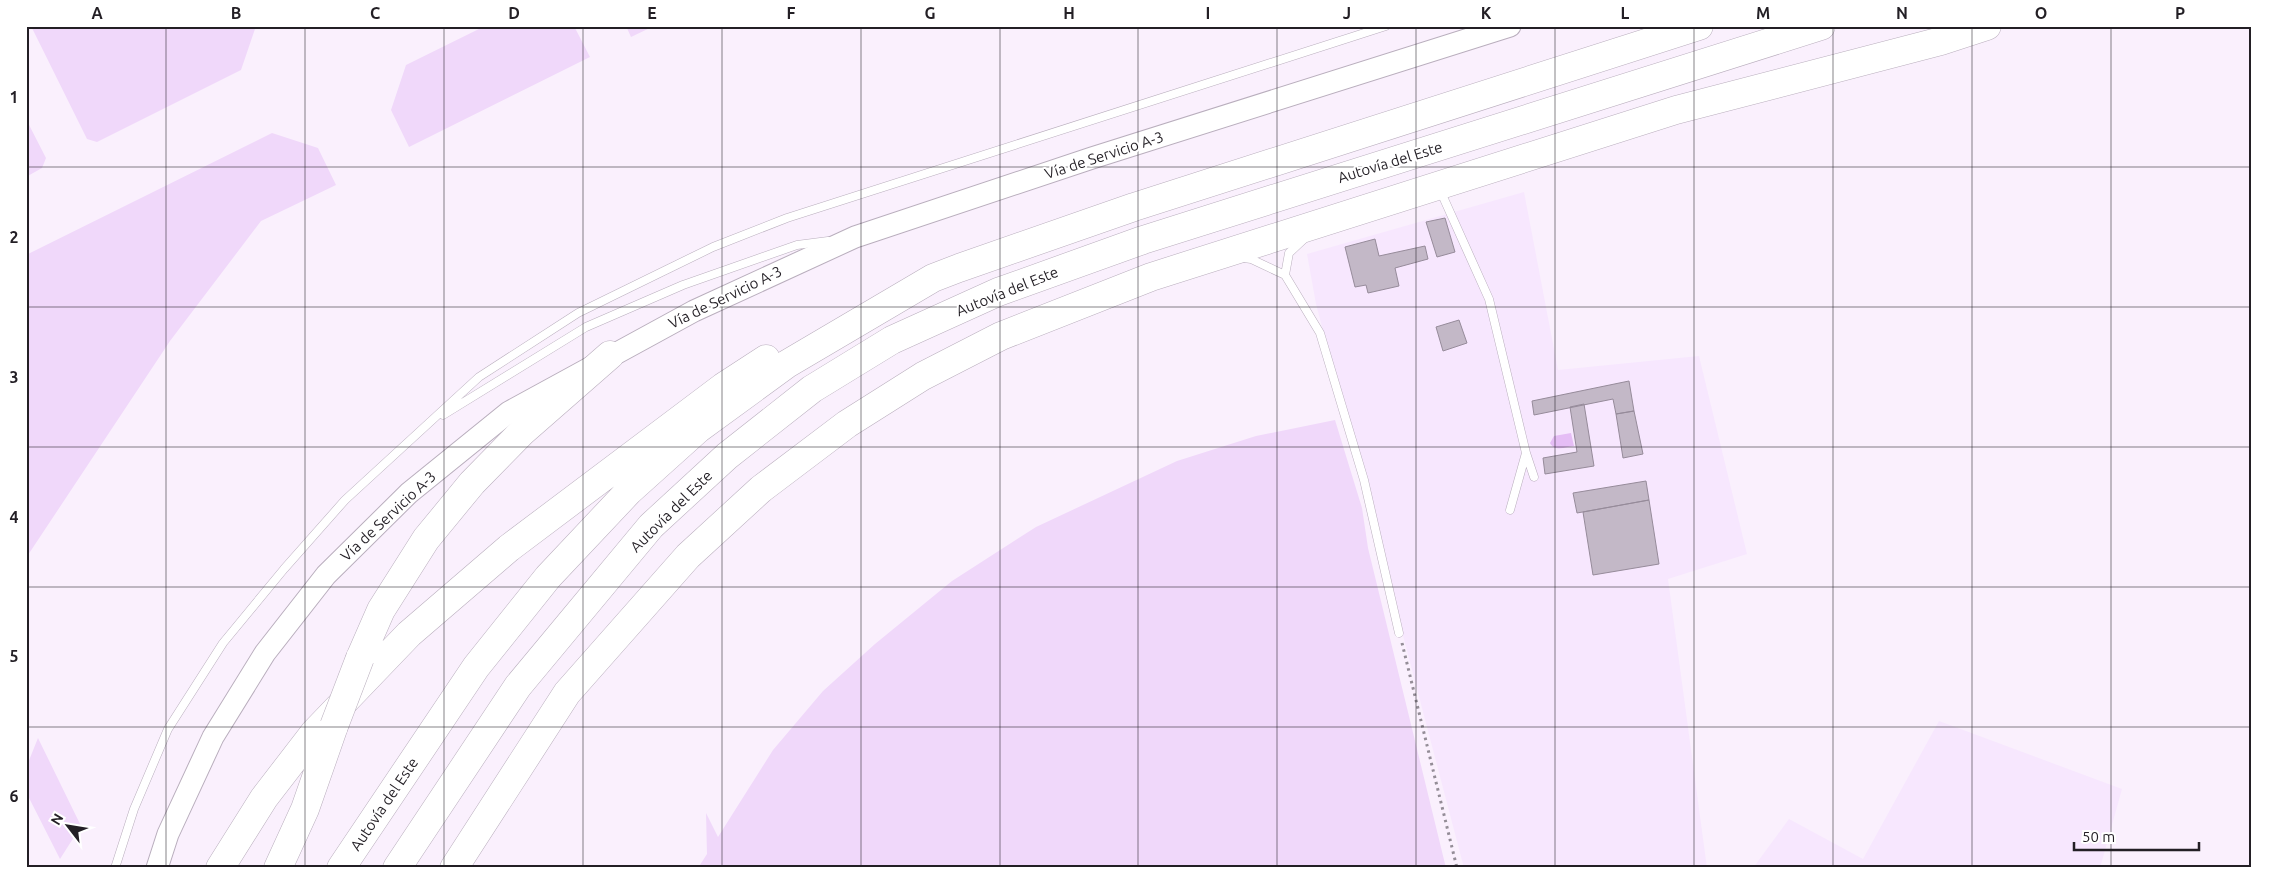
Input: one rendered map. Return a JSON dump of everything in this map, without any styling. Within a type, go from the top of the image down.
[{"type":"highway","name":"Autovía del Este","points":[[341,868],[476,667],[548,577],[629,491],[698,429],[787,364],[933,278],[1134,207],[1699,26]]},
{"type":"highway","name":"Autovía del Este","points":[[397,868],[518,686],[651,526],[727,456],[812,389],[892,340],[998,292],[1143,240],[1821,26]]},
{"type":"highway","points":[[454,868],[567,694],[688,556],[762,489],[847,424],[923,376],[1001,336],[1151,277],[1676,110],[1941,41],[1987,26]]},
{"type":"highway","points":[[220,868],[264,798],[314,733],[409,634],[509,548],[723,386],[824,320],[933,278]]},
{"type":"highway","points":[[278,868],[305,809],[334,726],[381,610],[426,539],[472,482],[522,432],[610,356]]},
{"type":"main road","name":"Vía de Servicio A-3","points":[[157,868],[168,834],[213,737],[265,652],[326,575],[409,493],[509,412],[694,311],[855,237],[1092,158],[1510,26]]},
{"type":"lane","points":[[115,868],[134,809],[168,729],[223,643],[284,569],[345,500],[479,377],[578,313],[713,247],[787,218],[1386,26]]},
{"type":"lane","points":[[1438,186],[1489,299],[1526,453],[1534,476]]},
{"type":"lane","points":[[1285,275],[1289,253],[1321,223]]},
{"type":"lane","points":[[428,424],[594,323],[683,285],[797,245],[855,237]]},
{"type":"lane","points":[[1217,256],[1251,258],[1285,275],[1320,333],[1364,480],[1399,633]]},
{"type":"lane","points":[[1510,510],[1526,453]]},
{"type":"path","points":[[1399,633],[1457,868]]},
{"type":"shaded area","points":[[31,26],[256,26],[241,70],[97,142],[87,139]]},
{"type":"shaded area","points":[[485,26],[574,26],[590,57],[409,147],[391,110],[406,65]]},
{"type":"shaded area","points":[[626,26],[654,26],[631,37]]},
{"type":"shaded area","points":[[26,119],[46,158],[42,168],[26,177]]},
{"type":"shaded area","points":[[272,133],[318,148],[336,185],[261,221],[170,341],[26,558],[26,255]]},
{"type":"shaded area","points":[[1524,192],[1558,370],[1699,356],[1747,554],[1668,579],[1707,868],[1464,868],[1316,304],[1307,254]]},
{"type":"shaded area","points":[[1335,420],[1362,508],[1368,548],[1446,868],[698,868],[707,854],[706,813],[718,837],[773,750],[823,691],[875,644],[952,581],[1036,527],[1177,461],[1256,436]]},
{"type":"shaded area","points":[[1571,433],[1574,446],[1557,448],[1550,443],[1554,436]]},
{"type":"shaded area","points":[[1939,721],[2122,789],[2100,868],[1753,868],[1789,819],[1863,859]]},
{"type":"shaded area","points":[[38,738],[81,826],[60,859],[26,792],[26,768]]},
{"type":"building","points":[[1445,218],[1455,252],[1437,257],[1426,222]]},
{"type":"building","points":[[1375,239],[1379,256],[1425,246],[1428,259],[1395,268],[1399,286],[1368,293],[1366,285],[1355,287],[1345,247]]},
{"type":"building","points":[[1459,320],[1467,343],[1443,351],[1436,327]]},
{"type":"building","points":[[1629,381],[1634,411],[1616,414],[1613,399],[1534,415],[1532,401]]},
{"type":"building","points":[[1584,404],[1594,466],[1545,474],[1543,458],[1577,452],[1570,407]]},
{"type":"building","points":[[1634,411],[1643,454],[1623,458],[1616,414]]},
{"type":"building","points":[[1646,481],[1649,500],[1577,513],[1573,493]]},
{"type":"building","points":[[1649,500],[1659,564],[1593,575],[1583,512]]}]
